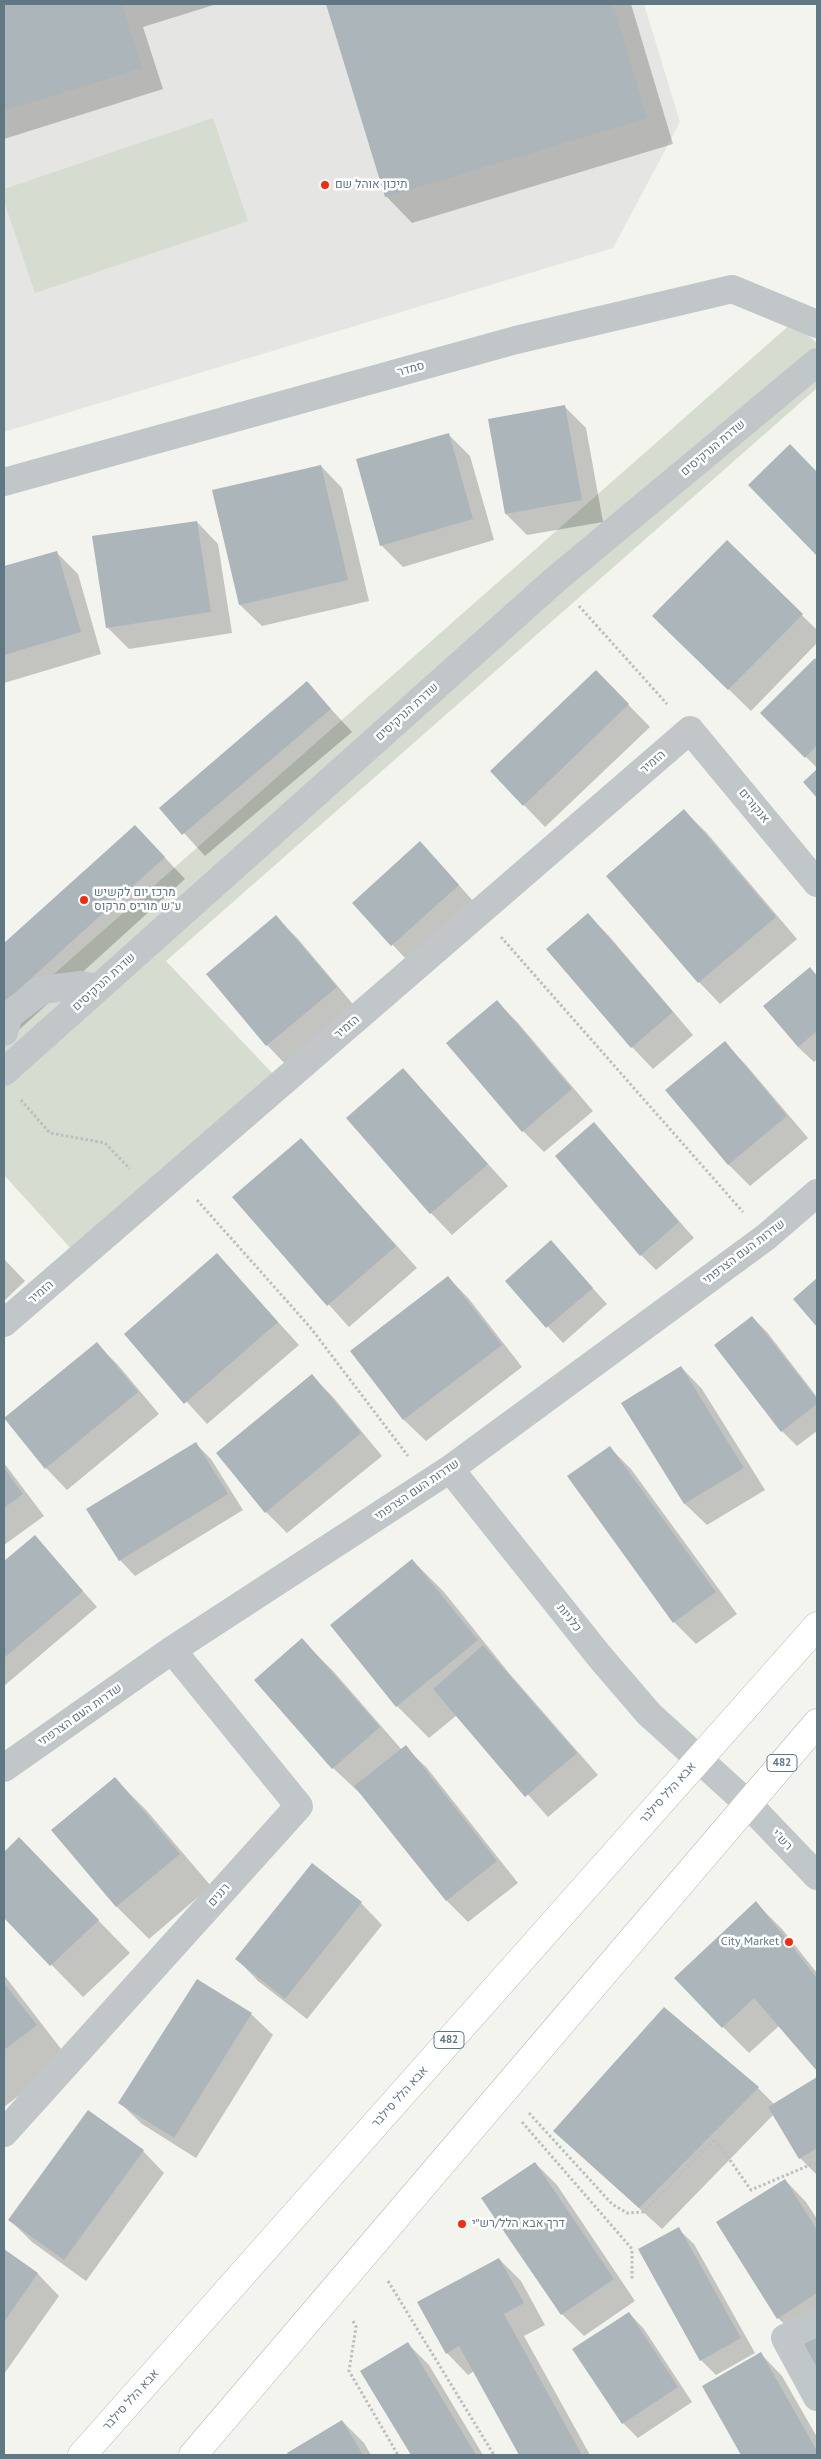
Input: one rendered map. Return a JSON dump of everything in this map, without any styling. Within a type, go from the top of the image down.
[{"type":"main road","name":"אבא הלל סילבר","points":[[82,2455],[817,1626]]},
{"type":"main road","name":"482","points":[[193,2455],[817,1723]]},
{"type":"street","name":"סמדר","points":[[4,482],[516,340],[732,289],[817,324]]},
{"type":"street","name":"שדרת הנרקיסים","points":[[4,1072],[556,579],[817,362]]},
{"type":"street","name":"אנקורים","points":[[690,730],[817,883]]},
{"type":"street","name":"הזמיר","points":[[4,1324],[690,730]]},
{"type":"street","points":[[4,1032],[9,1015],[42,990],[81,985],[97,988]]},
{"type":"street","name":"שדרות העם הצרפתי","points":[[4,1768],[172,1650],[439,1476],[766,1237],[817,1193]]},
{"type":"street","name":"כלניות","points":[[439,1476],[649,1714],[747,1803]]},
{"type":"street","name":"רננים","points":[[4,2133],[299,1806],[172,1650]]},
{"type":"street","name":"רש\"י","points":[[747,1803],[817,1876]]},
{"type":"street","points":[[817,2322],[785,2338],[817,2397]]},
{"type":"path","points":[[556,579],[690,730]]},
{"type":"path","points":[[480,912],[766,1237]]},
{"type":"path","points":[[17,1096],[50,1133],[106,1143],[154,1194]]},
{"type":"path","points":[[175,1176],[310,1327],[439,1476]]},
{"type":"path","points":[[502,2091],[612,2204],[627,2213],[643,2212],[715,2139],[751,2190],[817,2162]]},
{"type":"path","points":[[502,2091],[632,2249],[632,2280]]},
{"type":"path","points":[[368,2249],[494,2455]]},
{"type":"path","points":[[334,2290],[356,2327],[349,2371],[398,2455]]},
{"type":"shaded area","name":"תיכון אוהל שם","points":[[4,4],[644,4],[680,122],[613,248],[4,432]]},
{"type":"shaded area","points":[[213,118],[248,221],[35,293],[4,201],[4,189]]},
{"type":"shaded area","points":[[793,322],[817,343],[817,388],[166,961],[275,1076],[73,1251],[4,1175],[4,1018]]},
{"type":"building","points":[[4,4],[122,4],[142,68],[4,111]]},
{"type":"building","points":[[326,4],[613,4],[647,118],[385,197]]},
{"type":"building","points":[[565,405],[582,500],[505,514],[488,419]]},
{"type":"building","points":[[449,433],[473,519],[380,546],[356,459]]},
{"type":"building","points":[[790,444],[817,472],[817,556],[748,485]]},
{"type":"building","points":[[321,465],[348,580],[239,605],[212,490]]},
{"type":"building","points":[[197,521],[211,612],[106,628],[92,536]]},
{"type":"building","points":[[727,540],[803,614],[728,690],[652,616]]},
{"type":"building","points":[[57,551],[81,632],[4,655],[4,566]]},
{"type":"building","points":[[815,658],[817,661],[817,745],[805,758],[760,713]]},
{"type":"building","points":[[596,670],[629,704],[523,806],[490,771]]},
{"type":"building","points":[[307,681],[331,709],[182,835],[159,808]]},
{"type":"building","points":[[817,769],[817,798],[803,782]]},
{"type":"building","points":[[684,809],[776,917],[698,983],[606,876]]},
{"type":"building","name":"מרכז יום לקשיש ע\"ש מוריס מרקוס","points":[[135,825],[165,857],[4,1003],[4,943]]},
{"type":"building","points":[[420,841],[459,885],[391,946],[352,903]]},
{"type":"building","points":[[588,913],[673,1012],[631,1048],[546,949]]},
{"type":"building","points":[[276,915],[337,987],[266,1046],[206,974]]},
{"type":"building","points":[[810,967],[817,976],[817,1031],[798,1047],[763,1006]]},
{"type":"building","points":[[497,1000],[572,1089],[522,1132],[446,1043]]},
{"type":"building","points":[[725,1041],[787,1116],[728,1165],[665,1090]]},
{"type":"building","points":[[403,1068],[488,1164],[430,1214],[346,1118]]},
{"type":"building","points":[[594,1122],[679,1222],[640,1256],[555,1156]]},
{"type":"building","points":[[301,1138],[396,1246],[327,1306],[232,1197]]},
{"type":"building","points":[[551,1240],[593,1288],[546,1328],[505,1281]]},
{"type":"building","points":[[217,1253],[278,1322],[184,1404],[124,1334]]},
{"type":"building","points":[[448,1276],[502,1345],[403,1420],[350,1351]]},
{"type":"building","points":[[817,1278],[817,1327],[793,1299]]},
{"type":"building","points":[[752,1316],[817,1399],[817,1404],[781,1432],[714,1345]]},
{"type":"building","points":[[97,1342],[138,1392],[45,1469],[4,1418]]},
{"type":"building","points":[[681,1366],[744,1468],[684,1504],[621,1403]]},
{"type":"building","points":[[312,1374],[361,1433],[265,1513],[216,1453]]},
{"type":"building","points":[[196,1442],[228,1494],[119,1561],[86,1509]]},
{"type":"building","points":[[610,1446],[716,1592],[673,1623],[567,1476]]},
{"type":"building","points":[[4,1468],[23,1494],[4,1508]]},
{"type":"building","points":[[35,1535],[83,1591],[4,1658],[4,1561]]},
{"type":"building","points":[[412,1559],[478,1640],[396,1707],[330,1625]]},
{"type":"building","points":[[302,1638],[380,1727],[332,1769],[254,1680]]},
{"type":"building","points":[[483,1645],[577,1753],[525,1797],[433,1689]]},
{"type":"building","points":[[406,1745],[497,1861],[446,1901],[354,1786]]},
{"type":"building","points":[[115,1777],[180,1854],[116,1907],[51,1830]]},
{"type":"building","points":[[19,1837],[99,1920],[50,1966],[4,1918],[4,1852]]},
{"type":"building","points":[[312,1863],[362,1902],[285,1999],[235,1959]]},
{"type":"building","points":[[756,1901],[817,1978],[817,2071],[754,1998],[722,2028],[674,1978]]},
{"type":"building","points":[[197,1979],[252,2013],[174,2138],[118,2103]]},
{"type":"building","points":[[4,1983],[37,2025],[4,2050]]},
{"type":"building","points":[[664,2007],[759,2087],[639,2208],[553,2131]]},
{"type":"building","points":[[817,2077],[817,2148],[799,2159],[768,2107]]},
{"type":"building","points":[[88,2110],[144,2150],[64,2260],[8,2220]]},
{"type":"building","points":[[535,2162],[614,2279],[561,2315],[481,2198]]},
{"type":"building","points":[[785,2179],[817,2230],[817,2293],[777,2319],[716,2222]]},
{"type":"building","points":[[679,2227],[741,2338],[700,2361],[638,2249]]},
{"type":"building","points":[[4,2249],[38,2273],[4,2322]]},
{"type":"building","points":[[499,2258],[524,2303],[504,2314],[582,2455],[519,2455],[459,2346],[446,2354],[417,2302]]},
{"type":"building","points":[[629,2312],[678,2387],[622,2424],[572,2349]]},
{"type":"building","points":[[817,2330],[817,2386],[794,2342]]},
{"type":"building","points":[[408,2342],[476,2455],[411,2455],[360,2371]]},
{"type":"building","points":[[761,2352],[817,2451],[817,2455],[741,2455],[702,2386]]},
{"type":"building","points":[[342,2420],[363,2455],[288,2455],[287,2453]]},
{"type":"place","name":"תיכון אוהל שם","points":[[325,185]]},
{"type":"place","name":"מרכז יום לקשיש ע\"ש מוריס מרקוס","points":[[84,900]]},
{"type":"place","name":"City Market","points":[[789,1942]]},
{"type":"place","name":"דרך אבא הלל/רש״י","points":[[462,2224]]}]
